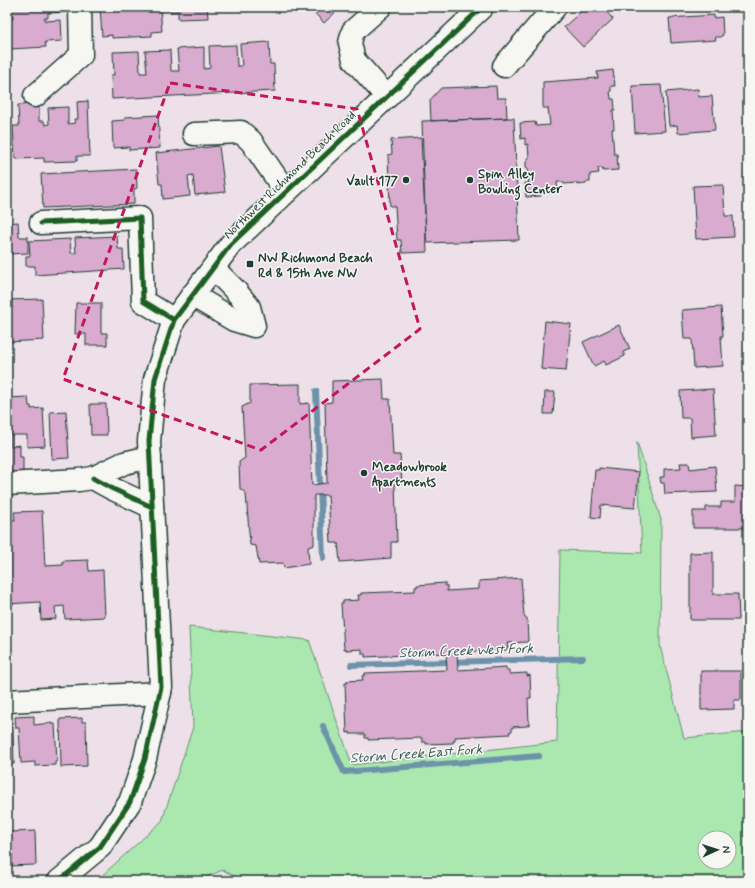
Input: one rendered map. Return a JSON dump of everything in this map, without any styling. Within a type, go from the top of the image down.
[{"type":"main road","points":[[35,96],[81,56],[80,7]]},
{"type":"main road","points":[[380,7],[353,31],[350,43],[354,60],[387,97]]},
{"type":"main road","name":"Northwest Richmond Beach Road","points":[[59,881],[100,847],[130,802],[145,759],[160,693],[161,687],[149,441],[155,379],[174,320],[231,244],[482,7]]},
{"type":"main road","points":[[504,66],[555,7]]},
{"type":"main road","points":[[194,134],[241,132],[251,141],[286,192]]},
{"type":"main road","points":[[41,223],[140,218],[143,301],[174,320]]},
{"type":"main road","points":[[192,295],[234,320],[254,326],[249,307],[235,290],[213,268]]},
{"type":"main road","points":[[7,484],[93,478],[124,463],[150,457]]},
{"type":"main road","points":[[93,478],[152,507]]},
{"type":"main road","points":[[7,701],[160,693]]},
{"type":"highlighted area","points":[[170,83],[357,109],[420,329],[261,450],[63,379]]},
{"type":"green space","points":[[637,442],[661,520],[660,646],[684,738],[748,732],[748,881],[432,881],[432,879],[420,881],[243,881],[223,870],[196,881],[96,881],[162,821],[193,727],[189,627],[309,640],[352,765],[557,742],[560,550],[642,553]]},
{"type":"building","points":[[12,7],[65,7],[65,12],[48,13],[48,18],[44,18],[45,21],[61,20],[62,41],[45,42],[46,47],[10,49],[8,19],[13,19]]},
{"type":"building","points":[[100,7],[160,7],[162,31],[152,32],[152,36],[112,38],[112,35],[102,36]]},
{"type":"building","points":[[170,7],[207,7],[208,18],[178,19],[178,11],[170,12]]},
{"type":"building","points":[[309,7],[341,7],[324,23]]},
{"type":"building","points":[[586,7],[602,7],[613,19],[583,47],[564,27]]},
{"type":"building","points":[[714,15],[714,18],[722,17],[723,35],[721,37],[715,37],[716,40],[671,43],[669,18]]},
{"type":"building","points":[[269,42],[270,64],[274,64],[275,91],[112,99],[111,75],[114,75],[113,52],[139,51],[140,73],[147,73],[145,51],[170,50],[171,71],[179,71],[177,49],[204,47],[204,69],[210,68],[209,46],[236,45],[237,66],[242,66],[240,44]]},
{"type":"building","points":[[613,70],[615,86],[611,86],[610,91],[611,99],[614,99],[614,129],[612,129],[614,154],[617,154],[618,170],[603,171],[602,168],[598,168],[599,173],[590,174],[590,182],[586,182],[586,184],[577,185],[577,183],[564,184],[563,182],[557,182],[558,192],[540,193],[541,196],[526,197],[525,183],[529,183],[527,174],[528,168],[526,168],[527,158],[529,158],[528,144],[525,145],[525,138],[521,139],[520,123],[535,122],[536,126],[550,125],[548,108],[543,108],[543,82],[598,78],[597,72]]},
{"type":"building","points":[[661,85],[665,131],[635,133],[632,86]]},
{"type":"building","points":[[496,86],[497,98],[506,98],[507,118],[431,121],[430,100],[441,88]]},
{"type":"building","points":[[698,89],[699,97],[712,96],[715,130],[678,133],[677,125],[669,126],[666,92]]},
{"type":"building","points":[[88,101],[90,156],[77,156],[77,161],[44,162],[44,158],[15,159],[13,126],[19,126],[18,105],[39,104],[39,121],[44,121],[45,125],[49,124],[48,108],[68,107],[68,124],[75,123],[74,119],[78,119],[77,102]]},
{"type":"building","points":[[158,115],[160,148],[129,150],[129,147],[113,148],[112,121],[125,120],[125,117]]},
{"type":"building","name":"Spin Alley Bowling Center","points":[[514,118],[519,240],[426,243],[422,121]]},
{"type":"building","name":"Vault 177","points":[[421,138],[427,252],[402,253],[401,240],[397,240],[395,206],[390,206],[388,155],[392,154],[391,140]]},
{"type":"building","points":[[219,146],[225,192],[195,195],[193,175],[188,176],[190,196],[163,199],[162,184],[159,184],[156,153]]},
{"type":"building","points":[[136,169],[137,188],[134,189],[134,204],[43,208],[41,174]]},
{"type":"building","points":[[723,185],[725,216],[733,216],[734,237],[696,239],[693,186]]},
{"type":"building","points":[[18,222],[19,237],[28,237],[28,253],[7,254],[7,223]]},
{"type":"building","points":[[117,236],[118,249],[123,249],[124,269],[35,275],[35,266],[26,266],[26,256],[30,256],[29,241],[70,239],[71,253],[76,253],[75,238]]},
{"type":"building","points":[[42,299],[44,340],[7,342],[7,300]]},
{"type":"building","points":[[76,303],[101,303],[101,333],[107,333],[107,345],[86,345],[86,334],[75,334]]},
{"type":"building","points":[[721,307],[723,366],[694,368],[692,339],[684,339],[682,310]]},
{"type":"building","points":[[545,321],[571,324],[566,371],[541,369]]},
{"type":"building","points":[[619,325],[630,349],[623,352],[625,356],[606,365],[604,361],[594,366],[583,342]]},
{"type":"building","name":"Meadowbrook Apartments","points":[[383,379],[384,399],[390,399],[393,455],[400,455],[402,483],[395,484],[397,542],[391,542],[391,558],[340,562],[338,543],[331,543],[328,495],[314,495],[314,545],[308,547],[309,564],[284,568],[283,563],[259,564],[256,546],[250,545],[246,493],[240,489],[239,462],[245,458],[242,407],[250,403],[250,385],[300,384],[300,404],[309,403],[312,485],[327,483],[325,403],[332,402],[332,381]]},
{"type":"building","points":[[713,389],[716,435],[691,437],[690,418],[681,418],[680,391]]},
{"type":"building","points":[[545,392],[555,392],[553,414],[544,414]]},
{"type":"building","points":[[28,397],[29,406],[31,406],[31,409],[43,408],[45,446],[27,447],[27,435],[11,435],[11,446],[20,445],[20,457],[23,457],[23,472],[7,473],[7,398]]},
{"type":"building","points":[[90,404],[106,404],[107,435],[91,435]]},
{"type":"building","points":[[66,411],[69,458],[52,459],[50,412]]},
{"type":"building","points":[[680,463],[689,463],[690,469],[715,466],[717,492],[665,494],[664,483],[661,483],[660,477],[664,477],[664,469],[681,468]]},
{"type":"building","points":[[599,468],[639,472],[635,508],[601,505],[600,518],[591,517],[595,470],[599,470]]},
{"type":"building","points":[[735,486],[748,487],[748,528],[693,528],[693,511],[706,511],[706,507],[721,507],[721,502],[735,502]]},
{"type":"building","points":[[42,511],[45,566],[63,565],[63,561],[88,560],[89,571],[103,570],[105,617],[65,619],[64,606],[55,607],[56,619],[41,620],[40,602],[7,604],[7,517],[12,517],[12,520],[15,520],[14,512]]},
{"type":"building","points":[[713,552],[713,594],[738,594],[739,620],[690,620],[690,553]]},
{"type":"building","points":[[521,578],[524,616],[527,618],[528,641],[507,643],[508,648],[506,648],[506,650],[457,652],[458,670],[506,667],[506,670],[509,670],[509,674],[527,673],[527,676],[530,675],[531,698],[528,698],[529,725],[512,727],[512,731],[509,732],[510,734],[455,737],[455,741],[453,741],[453,743],[426,744],[426,742],[422,742],[422,738],[368,740],[368,738],[365,738],[365,734],[347,733],[345,683],[348,683],[347,681],[363,680],[362,676],[365,675],[365,673],[447,670],[446,653],[365,657],[365,654],[362,654],[362,649],[344,649],[341,603],[343,603],[343,601],[359,600],[358,595],[361,595],[361,593],[415,591],[415,587],[417,587],[417,585],[445,583],[445,586],[447,586],[447,591],[479,589],[479,581]]},
{"type":"building","points":[[701,671],[741,671],[741,700],[734,700],[734,709],[701,710]]},
{"type":"building","points":[[34,716],[34,725],[55,724],[57,761],[55,762],[55,765],[35,766],[35,762],[21,763],[19,728],[16,728],[15,717]]},
{"type":"building","points":[[82,718],[82,722],[86,722],[87,766],[61,767],[60,719]]},
{"type":"building","points":[[7,727],[13,727],[14,764],[7,764]]},
{"type":"building","points":[[35,831],[36,865],[7,866],[7,832]]},
{"type":"waterway","points":[[316,391],[323,558]]},
{"type":"waterway","name":"Storm Creek West Fork","points":[[351,665],[583,658]]},
{"type":"waterway","name":"Storm Creek East Fork","points":[[323,726],[344,772],[539,756]]},
{"type":"cycle path","points":[[59,881],[100,847],[130,802],[145,759],[161,687],[149,441],[155,379],[174,320],[231,244],[482,7]]},
{"type":"cycle path","points":[[41,223],[140,218],[143,301],[174,320]]},
{"type":"cycle path","points":[[93,478],[152,507]]},
{"type":"place","name":"Vault 177","points":[[406,180]]},
{"type":"place","name":"Spin Alley Bowling Center","points":[[470,180]]},
{"type":"place","name":"NW Richmond Beach Rd & 15th Ave NW","points":[[250,264]]},
{"type":"place","name":"Meadowbrook Apartments","points":[[364,473]]}]
